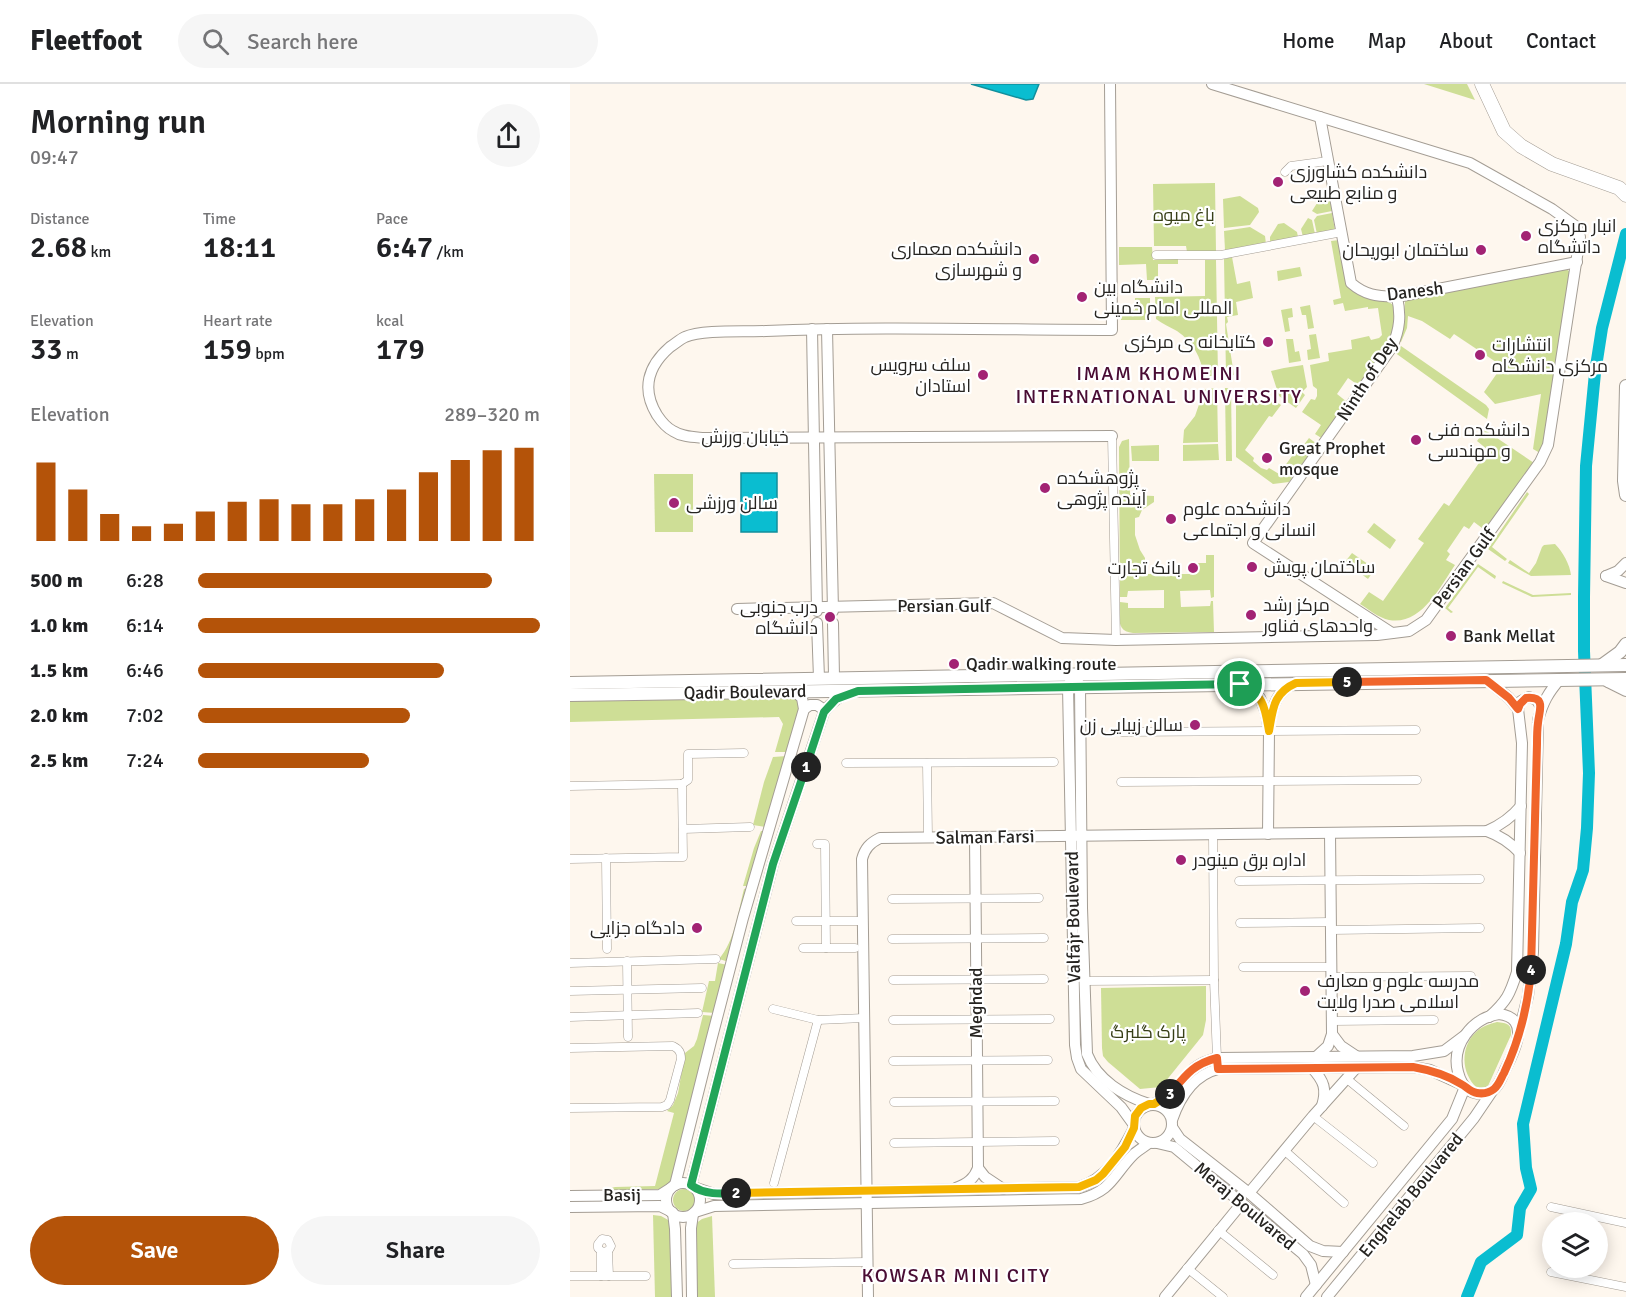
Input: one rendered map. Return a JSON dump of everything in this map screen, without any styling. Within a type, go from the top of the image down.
[{"type":"highway","points":[[1482,84],[1504,131],[1521,146],[1552,164],[1618,188],[1626,195]]},
{"type":"main road","points":[[1626,386],[1626,493]]},
{"type":"main road","points":[[1601,665],[1620,652],[1626,644]]},
{"type":"main road","name":"Qadir Boulevard","points":[[570,695],[597,688],[819,678],[1626,665]]},
{"type":"main road","points":[[1603,679],[1626,690]]},
{"type":"main road","name":"Qadir Boulevard","points":[[570,682],[597,688],[858,691],[1626,679]]},
{"type":"street","name":"خیابان ورزش","points":[[1110,84],[1112,330],[812,329],[703,333],[684,337],[661,355],[650,375],[648,391],[659,419],[671,431],[704,438],[1112,436]]},
{"type":"street","name":"Persian Gulf","points":[[737,609],[833,609],[993,603],[1062,638],[1116,640],[1377,635],[1409,631],[1426,620],[1540,462],[1548,445],[1577,262],[1580,237],[1577,227],[1552,209],[1470,164],[1212,84]]},
{"type":"street","name":"Danesh","points":[[1320,117],[1351,283],[1360,291],[1373,295],[1397,297],[1577,262]]},
{"type":"street","points":[[1286,172],[1291,166],[1328,161]]},
{"type":"street","points":[[1156,255],[1221,255],[1342,232]]},
{"type":"street","name":"Ninth of Dey","points":[[1392,633],[1253,543],[1392,347],[1398,334],[1400,321],[1397,297]]},
{"type":"street","points":[[812,329],[817,609]]},
{"type":"street","points":[[827,329],[833,609]]},
{"type":"street","points":[[1112,436],[1116,640]]},
{"type":"street","points":[[1626,563],[1618,571],[1606,576],[1626,583]]},
{"type":"street","points":[[817,623],[819,678]]},
{"type":"street","points":[[833,623],[834,678]]},
{"type":"street","points":[[1074,674],[1074,687]]},
{"type":"street","points":[[672,1212],[683,1217],[714,1206],[1081,1199],[1092,1196],[1112,1183],[1134,1154],[1153,1143],[1164,1140],[1169,1134],[1178,1102],[1196,1080],[1218,1064],[1317,1057],[1422,1068],[1478,1094],[1493,1090],[1497,1087],[1509,1063],[1528,996],[1533,952],[1538,720],[1547,694],[1560,679]]},
{"type":"street","points":[[1486,680],[1509,698],[1518,709]]},
{"type":"street","points":[[1269,731],[1277,697],[1282,691],[1296,683]]},
{"type":"street","points":[[1240,684],[1260,698],[1266,712],[1269,731],[1268,834]]},
{"type":"street","name":"Valfajr Boulevard","points":[[1074,687],[1077,836],[1074,1033],[1077,1058],[1081,1069],[1121,1107],[1134,1126]]},
{"type":"street","points":[[674,1187],[740,929],[804,709],[802,698],[794,690]]},
{"type":"street","points":[[693,1187],[773,864],[824,712],[836,699],[858,691]]},
{"type":"street","points":[[1489,1017],[1502,1005],[1511,991],[1517,972],[1522,744],[1518,709],[1521,701],[1529,698],[1537,700],[1541,707]]},
{"type":"street","points":[[804,709],[810,705],[817,705],[824,712]]},
{"type":"street","points":[[1122,732],[1416,730]]},
{"type":"street","points":[[570,786],[682,784],[688,780],[688,754],[744,753]]},
{"type":"street","points":[[846,764],[1054,762]]},
{"type":"street","points":[[927,763],[928,838]]},
{"type":"street","points":[[1121,782],[1417,780]]},
{"type":"street","points":[[570,859],[683,857],[682,784]]},
{"type":"street","name":"Salman Farsi","points":[[1486,831],[1500,826],[1521,806]]},
{"type":"street","points":[[683,829],[750,827]]},
{"type":"street","name":"Salman Farsi","points":[[868,1297],[862,859],[864,852],[873,842],[880,838],[1486,831],[1510,842],[1520,854]]},
{"type":"street","points":[[1317,1057],[1328,1046],[1332,1034],[1330,833]]},
{"type":"street","points":[[1213,835],[1214,980],[1218,1064]]},
{"type":"street","name":"Valfajr Boulevard","points":[[1077,836],[1082,908],[1086,1043],[1090,1062],[1103,1078],[1132,1098],[1151,1104]]},
{"type":"street","name":"Meghdad","points":[[975,837],[978,1168]]},
{"type":"street","points":[[817,844],[825,844],[826,948]]},
{"type":"street","points":[[606,858],[607,949]]},
{"type":"street","points":[[1239,881],[1480,879]]},
{"type":"street","points":[[892,899],[1039,898]]},
{"type":"street","points":[[796,921],[863,921]]},
{"type":"street","points":[[1240,922],[1480,928]]},
{"type":"street","points":[[892,939],[1044,938]]},
{"type":"street","points":[[803,948],[855,948]]},
{"type":"street","points":[[570,963],[716,959]]},
{"type":"street","points":[[627,961],[628,1037]]},
{"type":"street","points":[[1243,968],[1471,975]]},
{"type":"street","points":[[893,980],[1044,979]]},
{"type":"street","points":[[1084,981],[1214,980]]},
{"type":"street","points":[[570,991],[702,988]]},
{"type":"street","points":[[773,1009],[818,1020],[864,1018]]},
{"type":"street","points":[[570,1017],[698,1013]]},
{"type":"street","points":[[676,1297],[675,1228],[667,1200],[668,1193],[674,1187],[686,1183],[714,1194],[1079,1187],[1088,1185],[1103,1174],[1125,1147],[1134,1126],[1135,1116],[1141,1108],[1170,1095],[1188,1072],[1206,1061],[1218,1064],[1312,1068],[1430,1054],[1444,1051],[1479,1021],[1499,1014],[1509,1016],[1516,1023],[1519,1032]]},
{"type":"street","points":[[893,1020],[1050,1019]]},
{"type":"street","points":[[774,1183],[818,1020]]},
{"type":"street","points":[[1332,1021],[1434,1020]]},
{"type":"street","points":[[1332,1034],[1357,1062]]},
{"type":"street","points":[[1464,1036],[1457,1057],[1457,1068],[1464,1086]]},
{"type":"street","points":[[570,1048],[673,1046],[681,1054],[667,1105],[662,1107],[570,1108]]},
{"type":"street","points":[[893,1061],[1048,1060]]},
{"type":"street","points":[[1164,1297],[1313,1116],[1347,1079],[1357,1062]]},
{"type":"street","points":[[1312,1068],[1324,1086],[1325,1096],[1322,1107]]},
{"type":"street","points":[[1347,1079],[1404,1126]]},
{"type":"street","name":"Enghelab Boulvared","points":[[1306,1297],[1452,1119],[1464,1086]]},
{"type":"street","name":"Enghelab Boulvared","points":[[1327,1297],[1474,1118],[1493,1090]]},
{"type":"street","points":[[894,1102],[1055,1101]]},
{"type":"street","points":[[1151,1104],[1166,1109],[1172,1123]]},
{"type":"street","points":[[1313,1116],[1373,1163]]},
{"type":"street","name":"Meraj Boulvared","points":[[1172,1123],[1180,1139],[1307,1250],[1316,1285]]},
{"type":"street","points":[[1134,1126],[1137,1135],[1142,1140],[1153,1143]]},
{"type":"street","points":[[894,1143],[1055,1141]]},
{"type":"street","name":"Meraj Boulvared","points":[[1153,1143],[1174,1147],[1245,1198]]},
{"type":"street","points":[[1285,1150],[1344,1203]]},
{"type":"street","points":[[953,1190],[971,1180],[978,1168],[985,1177],[1003,1189]]},
{"type":"street","name":"Basij","points":[[570,1196],[660,1195],[674,1187]]},
{"type":"street","points":[[692,1297],[691,1228],[700,1200],[699,1194],[693,1187]]},
{"type":"street","name":"Basij","points":[[570,1207],[660,1206],[672,1212]]},
{"type":"street","points":[[1551,1207],[1626,1223]]},
{"type":"street","points":[[1218,1230],[1273,1275]]},
{"type":"street","name":"Meraj Boulvared","points":[[1307,1250],[1343,1252]]},
{"type":"street","points":[[604,1251],[605,1276]]},
{"type":"street","points":[[734,1264],[868,1262]]},
{"type":"street","points":[[1187,1268],[1223,1297]]},
{"type":"street","points":[[570,1276],[646,1276]]},
{"type":"street","points":[[1581,1278],[1626,1287]]},
{"type":"green space","points":[[1424,84],[1467,84],[1475,100]]},
{"type":"green space","name":"باغ میوه","points":[[1215,183],[1216,252],[1187,252],[1186,246],[1154,246],[1153,184]]},
{"type":"green space","points":[[1240,196],[1258,208],[1259,212],[1250,225],[1224,228],[1223,199]]},
{"type":"green space","points":[[1321,197],[1330,197],[1332,211],[1317,214],[1312,211]]},
{"type":"green space","points":[[1332,213],[1335,230],[1317,234],[1314,220],[1317,216]]},
{"type":"green space","points":[[1308,218],[1312,220],[1315,234],[1303,237],[1301,229]]},
{"type":"green space","points":[[1284,223],[1297,232],[1298,237],[1270,242],[1270,237],[1278,224]]},
{"type":"green space","points":[[1250,227],[1265,236],[1266,244],[1225,250],[1224,231]]},
{"type":"green space","points":[[1339,240],[1349,286],[1360,295],[1389,302],[1395,307],[1397,321],[1388,345],[1358,385],[1348,378],[1337,394],[1347,402],[1323,439],[1315,434],[1321,425],[1302,412],[1311,399],[1315,400],[1317,396],[1310,365],[1329,361],[1328,353],[1352,349],[1351,340],[1369,336],[1371,340],[1382,335],[1378,308],[1368,309],[1368,307],[1345,311],[1343,303],[1334,305],[1333,300],[1341,298],[1331,241]]},
{"type":"green space","points":[[1119,247],[1152,247],[1153,260],[1178,259],[1178,264],[1158,264],[1158,280],[1147,280],[1146,264],[1119,265]]},
{"type":"green space","points":[[1232,257],[1237,284],[1250,281],[1253,298],[1236,302],[1238,315],[1227,317],[1226,324],[1234,375],[1226,376],[1224,259]]},
{"type":"green space","points":[[1205,260],[1216,260],[1218,376],[1204,376],[1201,362],[1188,340],[1156,319],[1155,297],[1205,296]]},
{"type":"green space","points":[[1563,266],[1571,273],[1540,453],[1533,449],[1541,394],[1495,404],[1484,392],[1502,366],[1454,334],[1450,339],[1422,321],[1408,316],[1407,328],[1401,342],[1398,341],[1408,296]]},
{"type":"green space","points":[[1300,267],[1302,276],[1278,281],[1277,271]]},
{"type":"green space","points":[[1135,298],[1150,298],[1150,320],[1121,320],[1121,311],[1135,310]]},
{"type":"green space","points":[[1310,305],[1314,328],[1308,329],[1306,315],[1302,315],[1300,307]]},
{"type":"green space","points":[[1292,308],[1293,317],[1288,318],[1290,331],[1285,332],[1281,310]]},
{"type":"green space","points":[[1316,334],[1320,358],[1308,360],[1307,350],[1311,349],[1309,335]]},
{"type":"green space","points":[[1286,339],[1293,339],[1295,352],[1299,351],[1301,361],[1289,363]]},
{"type":"green space","points":[[1401,346],[1486,405],[1489,409],[1487,419],[1394,352],[1398,351]]},
{"type":"green space","points":[[1303,365],[1307,387],[1302,392],[1305,395],[1296,408],[1279,396],[1271,371]]},
{"type":"green space","points":[[1217,388],[1218,442],[1183,443],[1184,430],[1195,416],[1203,393],[1206,389]]},
{"type":"green space","points":[[1225,388],[1231,388],[1232,461],[1226,461]]},
{"type":"green space","points":[[1270,397],[1281,405],[1272,417],[1269,416],[1245,450],[1261,468],[1267,470],[1269,468],[1279,474],[1300,445],[1303,446],[1309,438],[1317,444],[1289,482],[1273,484],[1236,457],[1236,403]]},
{"type":"green space","points":[[1485,430],[1534,463],[1486,531],[1474,522],[1469,529],[1464,526],[1447,551],[1450,554],[1446,560],[1455,565],[1436,594],[1411,617],[1389,620],[1360,604],[1369,592],[1383,601],[1424,543],[1418,539],[1444,503],[1449,506],[1488,450],[1477,441]]},
{"type":"green space","points":[[1129,439],[1130,495],[1154,496],[1154,502],[1142,510],[1139,517],[1135,518],[1135,535],[1145,558],[1145,574],[1197,574],[1197,563],[1206,563],[1206,555],[1214,555],[1214,597],[1211,598],[1210,590],[1180,591],[1181,607],[1210,606],[1213,601],[1214,632],[1133,633],[1127,632],[1121,626],[1120,602],[1128,603],[1128,608],[1164,608],[1164,590],[1128,591],[1127,597],[1120,597],[1119,447],[1122,441]]},
{"type":"green space","points":[[1218,444],[1219,460],[1183,461],[1183,445]]},
{"type":"green space","points":[[1159,445],[1159,461],[1132,461],[1131,446]]},
{"type":"green space","name":"سالن ورزشی","points":[[654,474],[693,474],[693,532],[655,532]]},
{"type":"green space","points":[[1527,492],[1529,494],[1492,547],[1507,559],[1505,561],[1488,549]]},
{"type":"green space","points":[[1374,523],[1396,540],[1390,549],[1367,532]]},
{"type":"green space","points":[[1555,544],[1566,559],[1571,575],[1531,576],[1508,563],[1510,560],[1529,573],[1542,547]]},
{"type":"green space","points":[[1352,553],[1375,569],[1368,579],[1345,562]]},
{"type":"green space","points":[[1478,564],[1496,576],[1495,579],[1478,567],[1448,608],[1453,612],[1451,613],[1445,608]]},
{"type":"green space","points":[[1503,581],[1533,595],[1571,593],[1571,595],[1532,597],[1502,583]]},
{"type":"green space","points":[[794,697],[803,704],[788,752],[775,752],[783,724],[779,717],[570,722],[570,701]]},
{"type":"green space","points":[[787,756],[766,827],[753,825],[773,757]]},
{"type":"green space","points":[[761,831],[765,831],[749,886],[743,886],[754,848]]},
{"type":"green space","points":[[747,888],[729,962],[719,959],[729,943],[744,889]]},
{"type":"green space","points":[[718,963],[728,965],[715,1013],[702,1012],[709,981],[715,981]]},
{"type":"green space","name":"پارک گلبرگ","points":[[1206,986],[1206,1020],[1203,1035],[1161,1087],[1140,1089],[1103,1056],[1101,988]]},
{"type":"green space","points":[[703,1015],[715,1016],[672,1183],[660,1189],[612,1191],[611,1188],[615,1187],[655,1186],[674,1113],[667,1111],[673,1105],[678,1093],[685,1053],[694,1046]]},
{"type":"green space","points":[[1497,1022],[1508,1025],[1511,1028],[1511,1035],[1488,1086],[1482,1089],[1477,1088],[1465,1068],[1467,1045],[1478,1030]]},
{"type":"green space","points":[[684,1189],[692,1192],[695,1200],[692,1208],[684,1211],[676,1208],[673,1200],[676,1192]]},
{"type":"green space","points":[[653,1215],[670,1221],[676,1297],[655,1297]]},
{"type":"green space","points":[[712,1216],[715,1297],[693,1297],[692,1226]]},
{"type":"water","points":[[971,84],[1039,84],[1033,99],[1026,100]]},
{"type":"water","points":[[741,473],[777,473],[777,532],[741,532]]},
{"type":"waterway","points":[[1467,1297],[1481,1262],[1517,1235],[1520,1208],[1531,1189],[1526,1168],[1523,1124],[1566,944],[1572,902],[1583,870],[1589,773],[1584,651],[1586,466],[1602,328],[1626,234]]},
{"type":"place","name":"دانشکده کشاورزی و منابع طبیعی","points":[[1278,182]]},
{"type":"place","name":"انبار مرکزی داتشگاه","points":[[1526,236]]},
{"type":"place","name":"ساختمان ابوریحان","points":[[1481,250]]},
{"type":"place","name":"دانشکده معماری و شهرسازی","points":[[1034,259]]},
{"type":"place","name":"دانشگاه بین المللی امام خمینی","points":[[1082,297]]},
{"type":"place","name":"کتابخانه ی مرکزی","points":[[1268,342]]},
{"type":"place","name":"انتشارات مرکزی دانشگاه","points":[[1480,355]]},
{"type":"place","name":"سلف سرویس استادان","points":[[983,375]]},
{"type":"place","name":"دانشکده فنی و مهندسی","points":[[1416,440]]},
{"type":"place","name":"Great Prophet mosque","points":[[1267,458]]},
{"type":"place","name":"پژوهشکده آینده پژوهی","points":[[1045,488]]},
{"type":"place","name":"سالن ورزشی","points":[[674,503]]},
{"type":"place","name":"دانشکده علوم انسانی و اجتماعی","points":[[1171,519]]},
{"type":"place","name":"ساختمان پویش","points":[[1252,567]]},
{"type":"place","name":"بانک تجارت","points":[[1193,568]]},
{"type":"place","name":"مرکز رشد واحدهای فناور","points":[[1251,615]]},
{"type":"place","name":"درب جنوبی دانشگاه","points":[[830,617]]},
{"type":"place","name":"Bank Mellat","points":[[1451,636]]},
{"type":"place","name":"Qadir walking route","points":[[954,664]]},
{"type":"place","name":"سالن زیبایی زن","points":[[1195,725]]},
{"type":"place","name":"اداره برق مینودر","points":[[1181,860]]},
{"type":"place","name":"دادگاه جزایی","points":[[697,928]]},
{"type":"place","name":"مدرسه علوم و معارف اسلامی صدرا ولایت","points":[[1305,991]]},
{"type":"district","name":"IMAM KHOMEINI INTERNATIONAL UNIVERSITY","points":[[1159,384]]},
{"type":"district","name":"KOWSAR MINI CITY","points":[[956,1275]]},
{"type":"route","points":[[1486,680],[1509,698],[1518,709],[1521,701],[1526,698],[1535,698],[1539,702],[1541,707],[1537,744],[1531,974],[1518,1037],[1497,1087],[1478,1094],[1463,1084],[1430,1070],[1413,1067],[1218,1069],[1217,1058],[1206,1061],[1188,1072],[1170,1095],[1141,1108],[1135,1116],[1134,1128],[1125,1147],[1103,1174],[1088,1185],[714,1194],[691,1185],[773,864],[824,712],[830,704],[846,694],[858,691],[1240,684],[1248,687],[1260,698],[1266,712],[1269,731],[1277,697],[1288,686],[1296,683],[1486,680]]}]
